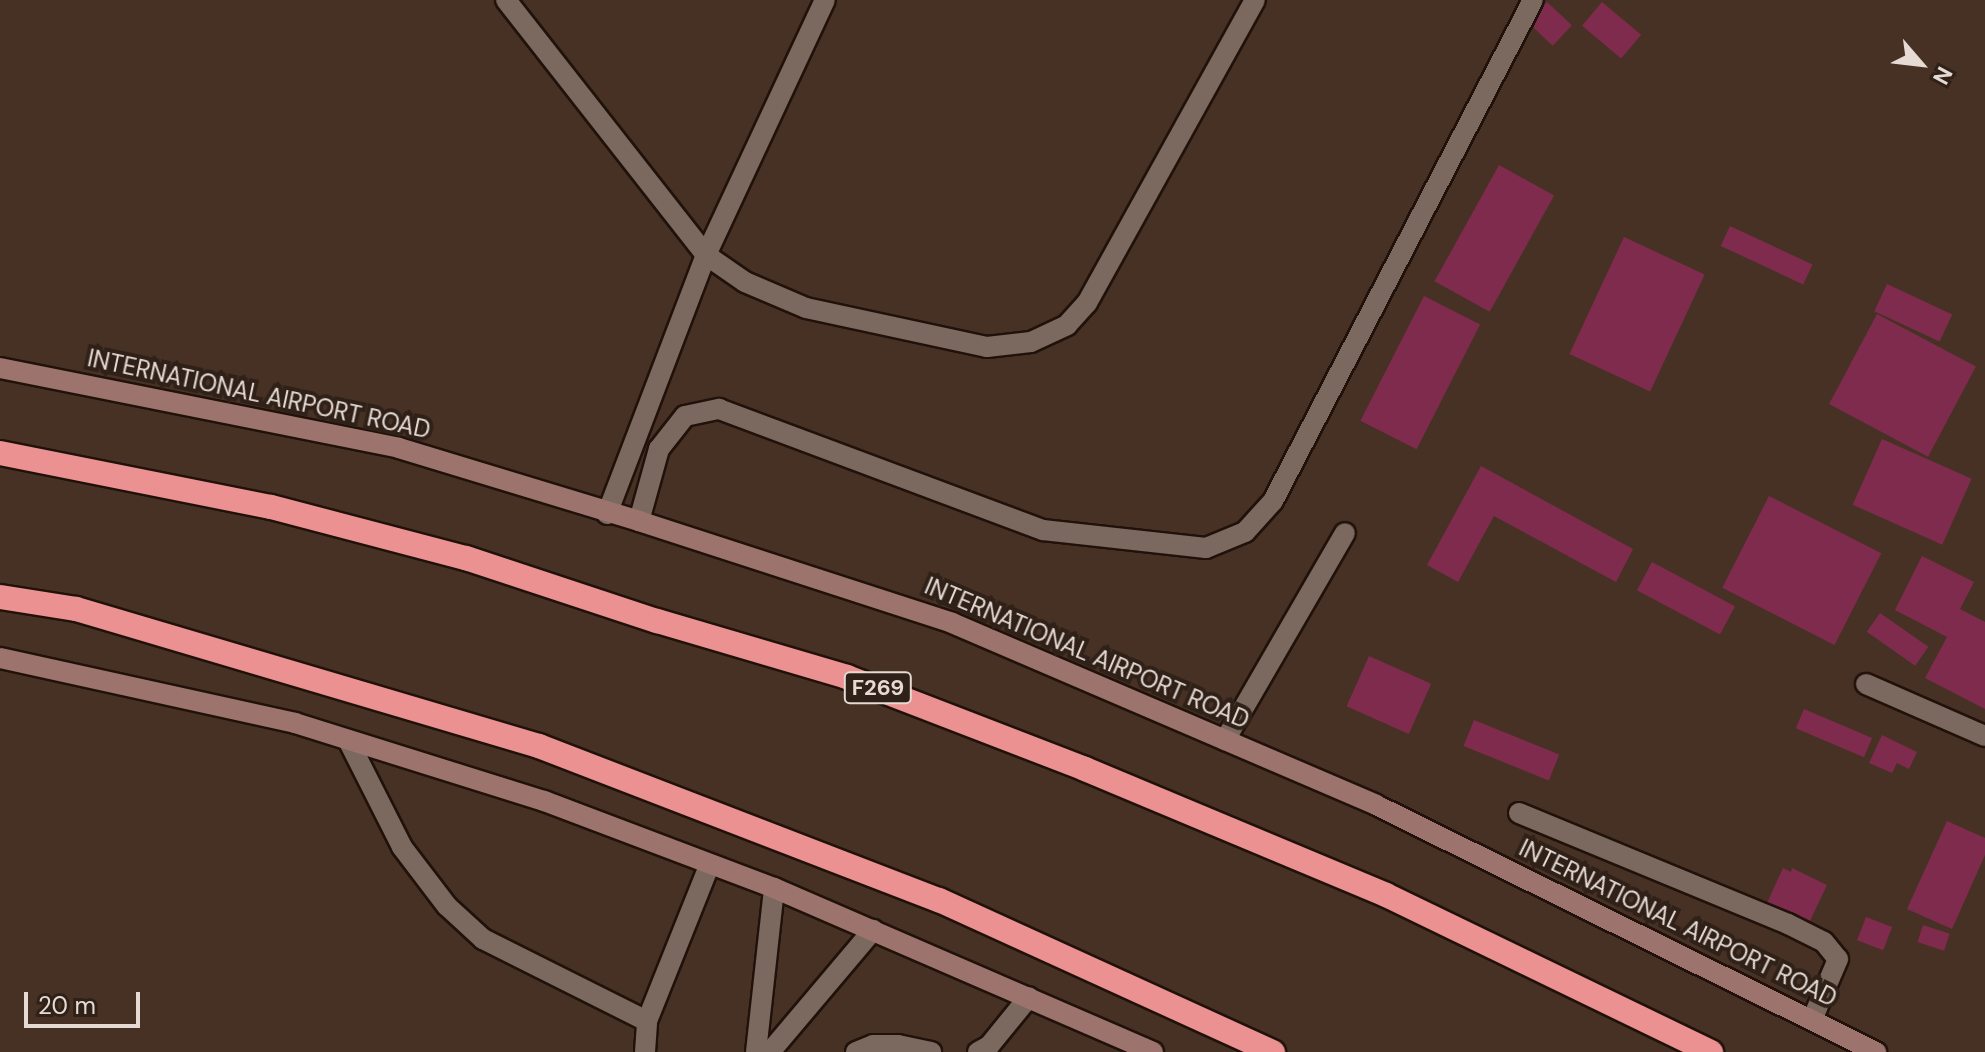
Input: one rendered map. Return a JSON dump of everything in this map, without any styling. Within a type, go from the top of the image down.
[{"type":"highway","name":"F269","points":[[0,453],[271,507],[466,558],[657,621],[847,677],[1085,769],[1386,895],[1711,1052]]},
{"type":"highway","points":[[0,597],[76,609],[539,746],[926,895],[1273,1052]]},
{"type":"main road","name":"INTERNATIONAL AIRPORT ROAD","points":[[0,368],[399,448],[607,514],[639,521],[952,623],[1376,805],[1876,1052]]},
{"type":"main road","points":[[0,658],[295,723],[544,801],[709,866],[774,888],[1153,1052]]},
{"type":"street","points":[[506,0],[706,255],[745,282],[806,308],[987,347],[1031,342],[1067,325],[1087,303],[1255,0]]},
{"type":"street","points":[[607,514],[669,360],[706,255],[825,0]]},
{"type":"street","points":[[639,521],[659,449],[685,416],[719,409],[1043,530],[1206,548],[1245,532],[1273,501],[1533,0]]},
{"type":"street","points":[[1225,740],[1345,533]]},
{"type":"street","points":[[1866,684],[1985,736]]},
{"type":"street","points":[[348,740],[402,847],[447,906],[483,939],[647,1021]]},
{"type":"street","points":[[1519,813],[1788,924],[1824,942],[1838,959],[1812,1020]]},
{"type":"street","points":[[645,1052],[647,1021],[709,866]]},
{"type":"street","points":[[756,1052],[774,888]]},
{"type":"street","points":[[770,1052],[873,930]]},
{"type":"street","points":[[978,1052],[989,1046],[1029,997]]},
{"type":"street","points":[[856,1052],[873,1045],[898,1045],[931,1052]]},
{"type":"shaded area","points":[[0,0],[1985,0],[1985,1052],[0,1052]]},
{"type":"building","points":[[1547,2],[1572,25],[1553,46],[1528,22]]},
{"type":"building","points":[[1602,2],[1641,35],[1621,59],[1582,26]]},
{"type":"building","points":[[1499,165],[1554,196],[1490,312],[1435,281]]},
{"type":"building","points":[[1730,226],[1812,264],[1803,284],[1721,246]]},
{"type":"building","points":[[1624,237],[1705,275],[1650,392],[1569,354]]},
{"type":"building","points":[[1887,284],[1952,314],[1940,342],[1874,311]]},
{"type":"building","points":[[1424,296],[1480,325],[1417,449],[1360,421]]},
{"type":"building","points":[[1877,314],[1976,367],[1928,457],[1829,404]]},
{"type":"building","points":[[1882,439],[1972,479],[1942,545],[1853,505]]},
{"type":"building","points":[[1481,466],[1633,549],[1616,582],[1494,516],[1458,582],[1427,565]]},
{"type":"building","points":[[1769,496],[1881,553],[1835,645],[1722,588]]},
{"type":"building","points":[[1922,556],[1974,582],[1960,609],[1985,622],[1985,709],[1925,678],[1947,637],[1895,610]]},
{"type":"building","points":[[1652,562],[1735,606],[1720,634],[1637,590]]},
{"type":"building","points":[[1880,613],[1928,647],[1915,666],[1867,632]]},
{"type":"building","points":[[1369,656],[1431,684],[1409,734],[1347,706]]},
{"type":"building","points":[[1804,709],[1872,738],[1864,757],[1796,728]]},
{"type":"building","points":[[1474,720],[1559,754],[1549,780],[1464,746]]},
{"type":"building","points":[[1882,735],[1917,752],[1909,769],[1897,763],[1892,773],[1869,763]]},
{"type":"building","points":[[1947,821],[1985,838],[1985,855],[1952,929],[1907,909]]},
{"type":"building","points":[[1783,868],[1791,872],[1792,868],[1827,885],[1809,923],[1767,903]]},
{"type":"building","points":[[1866,917],[1892,927],[1883,950],[1857,940]]},
{"type":"building","points":[[1923,925],[1950,934],[1944,951],[1917,942]]}]
